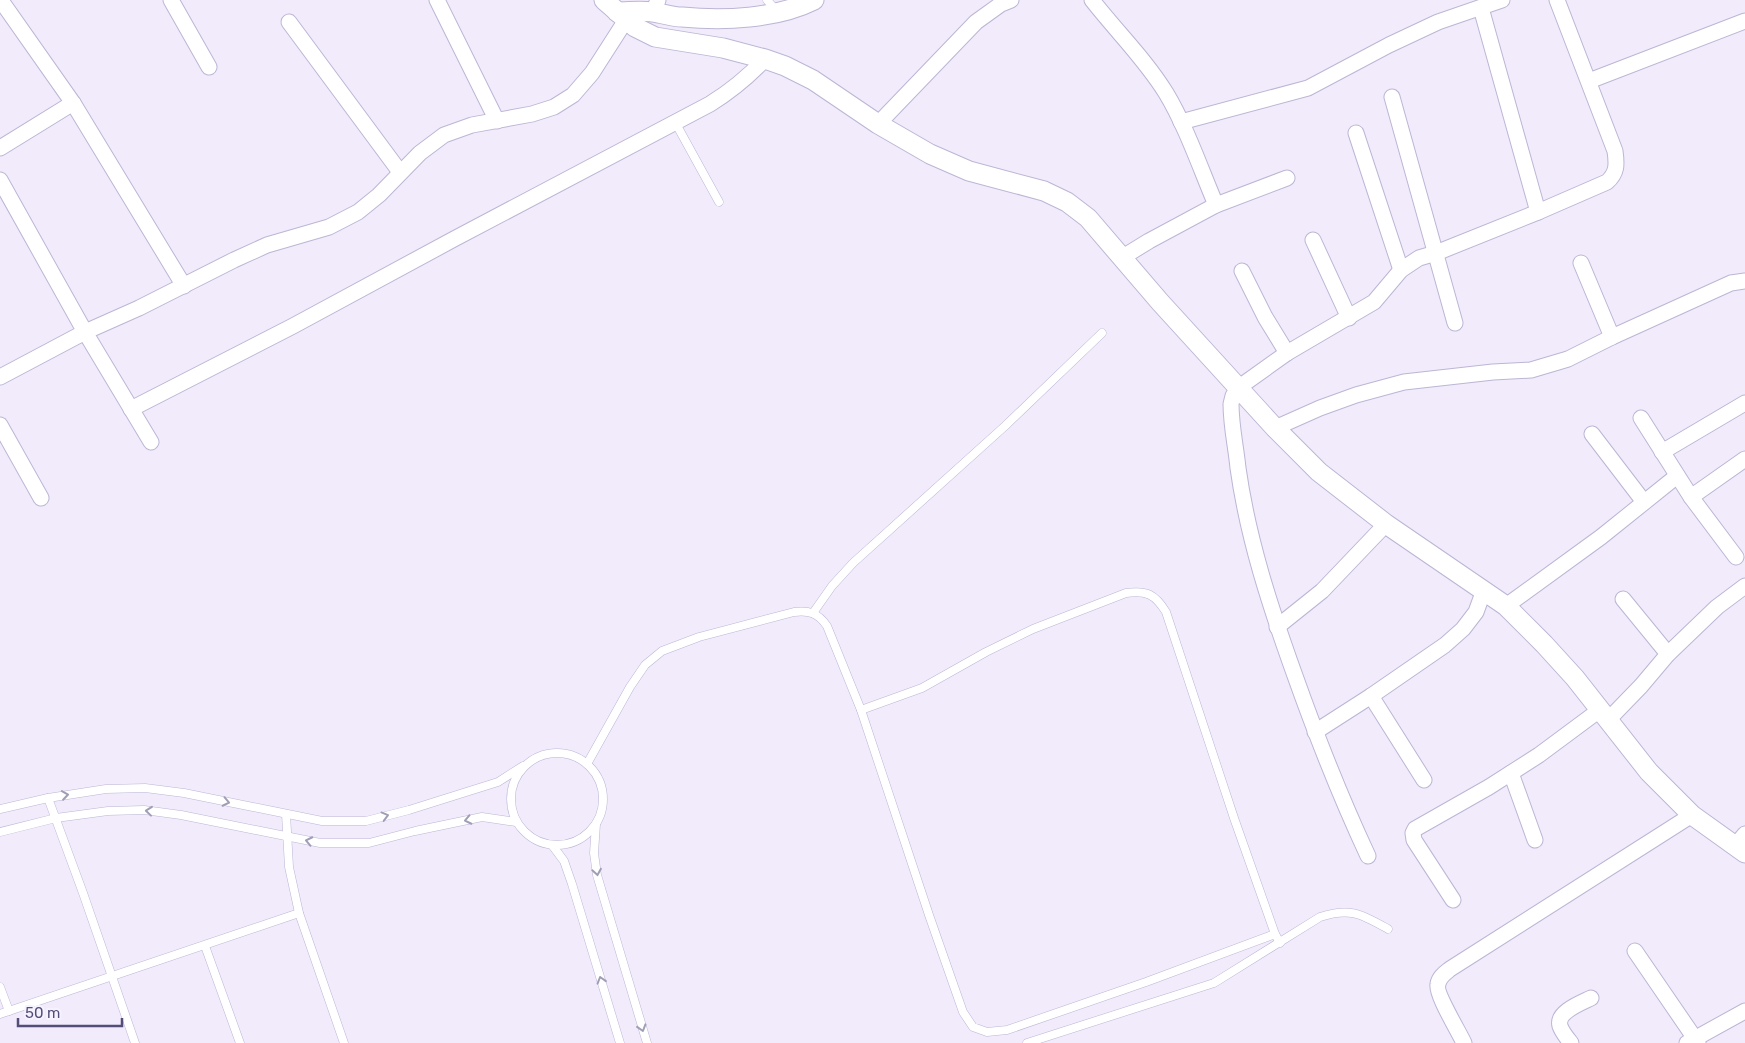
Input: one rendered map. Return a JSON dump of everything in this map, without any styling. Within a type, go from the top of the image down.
[{"type":"street","points":[[171,0],[209,67]]},
{"type":"street","points":[[437,0],[497,121]]},
{"type":"street","points":[[616,11],[655,6],[682,18],[748,18],[772,6],[806,4],[814,0]]},
{"type":"street","points":[[878,124],[976,22],[1001,4],[1011,0]]},
{"type":"street","points":[[1092,0],[1148,65],[1167,95],[1181,122],[1216,206]]},
{"type":"street","points":[[1181,122],[1308,88],[1389,45],[1438,22],[1502,0]]},
{"type":"street","points":[[1368,856],[1315,732],[1277,627],[1258,566],[1243,500],[1231,413],[1233,396],[1238,388],[1287,353],[1374,302],[1401,270],[1418,258],[1436,253],[1538,212],[1607,182],[1614,175],[1617,164],[1615,151],[1557,0]]},
{"type":"street","points":[[2,2],[73,103],[184,286]]},
{"type":"street","points":[[1481,8],[1538,212]]},
{"type":"street","points":[[0,376],[85,332],[184,286],[234,260],[267,245],[329,227],[358,212],[379,195],[420,154],[444,135],[472,125],[554,108],[573,95],[592,73],[616,11]]},
{"type":"street","points":[[616,11],[635,27],[655,37],[723,48],[785,66],[813,80],[878,124],[930,154],[969,171],[1044,192],[1067,202],[1088,218],[1160,302],[1238,388],[1319,472],[1386,524],[1506,606],[1544,644],[1605,714],[1649,772],[1692,815],[1742,845]]},
{"type":"street","points":[[1589,81],[1745,21]]},
{"type":"street","points":[[289,22],[400,172]]},
{"type":"street","points":[[131,409],[294,326],[733,90],[765,59]]},
{"type":"street","points":[[1392,97],[1455,323]]},
{"type":"street","points":[[0,148],[73,103]]},
{"type":"street","points":[[1356,132],[1401,270]]},
{"type":"street","points":[[1123,257],[1148,241],[1216,206],[1287,178]]},
{"type":"street","points":[[0,180],[7,209],[85,332],[151,442]]},
{"type":"street","points":[[1313,240],[1349,318]]},
{"type":"street","points":[[1581,263],[1612,337]]},
{"type":"street","points":[[1242,271],[1265,317],[1287,353]]},
{"type":"street","points":[[1275,428],[1320,408],[1366,392],[1404,382],[1484,372],[1530,370],[1568,359],[1612,337],[1732,284],[1745,281]]},
{"type":"street","points":[[1662,452],[1745,403]]},
{"type":"street","points":[[1641,418],[1691,497],[1736,557]]},
{"type":"street","points":[[0,425],[41,498]]},
{"type":"street","points":[[1592,434],[1644,502]]},
{"type":"street","points":[[1691,497],[1745,459]]},
{"type":"street","points":[[1506,606],[1601,537],[1677,476]]},
{"type":"street","points":[[1277,627],[1322,591],[1386,524]]},
{"type":"street","points":[[1453,900],[1414,840],[1413,833],[1415,829],[1605,714],[1641,686],[1668,654],[1717,607],[1745,586]]},
{"type":"street","points":[[1315,732],[1445,645],[1463,629],[1476,612],[1484,590]]},
{"type":"street","points":[[1623,599],[1668,654]]},
{"type":"street","points":[[1371,696],[1424,780]]},
{"type":"street","points":[[1510,773],[1535,840]]},
{"type":"street","points":[[1464,1043],[1439,995],[1437,985],[1441,976],[1692,815]]},
{"type":"street","points":[[1635,951],[1693,1041],[1745,1012]]},
{"type":"street","points":[[1571,1043],[1560,1027],[1560,1018],[1564,1013],[1591,998]]},
{"type":"lane","points":[[675,122],[719,202]]},
{"type":"lane","points":[[813,613],[832,586],[854,563],[1005,426],[1102,333]]},
{"type":"lane","points":[[861,710],[922,688],[1033,628],[1126,593],[1139,592],[1150,594],[1160,602],[1166,612],[1234,818],[1275,934],[1280,943]]},
{"type":"lane","points":[[587,764],[630,687],[645,665],[662,651],[699,637],[794,612],[804,611],[813,613],[822,618],[827,626],[861,710],[963,1012],[973,1027],[987,1032],[1007,1030],[1146,982],[1275,934]]},
{"type":"lane","points":[[0,809],[48,798],[106,789],[145,788],[184,793],[322,821],[366,821],[409,810],[498,782],[523,766],[542,755],[559,752],[574,756],[587,764],[596,773],[602,788],[603,801],[600,816],[596,824],[585,836],[568,844],[552,845],[539,842],[525,834],[516,822],[511,807],[510,792],[516,776],[523,766]]},
{"type":"lane","points":[[48,798],[134,1043]]},
{"type":"lane","points":[[0,832],[56,818],[108,811],[144,810],[181,815],[320,843],[369,843],[482,817],[516,822]]},
{"type":"lane","points":[[286,814],[289,867],[299,913],[344,1043]]},
{"type":"lane","points":[[596,824],[594,853],[596,875],[647,1043]]},
{"type":"lane","points":[[552,845],[564,861],[572,884],[620,1043]]},
{"type":"lane","points":[[1028,1043],[1214,983],[1320,917],[1336,912],[1353,913],[1388,929]]},
{"type":"lane","points":[[0,1014],[299,913]]},
{"type":"lane","points":[[205,946],[240,1043]]},
{"type":"lane","points":[[0,987],[8,1011]]}]
